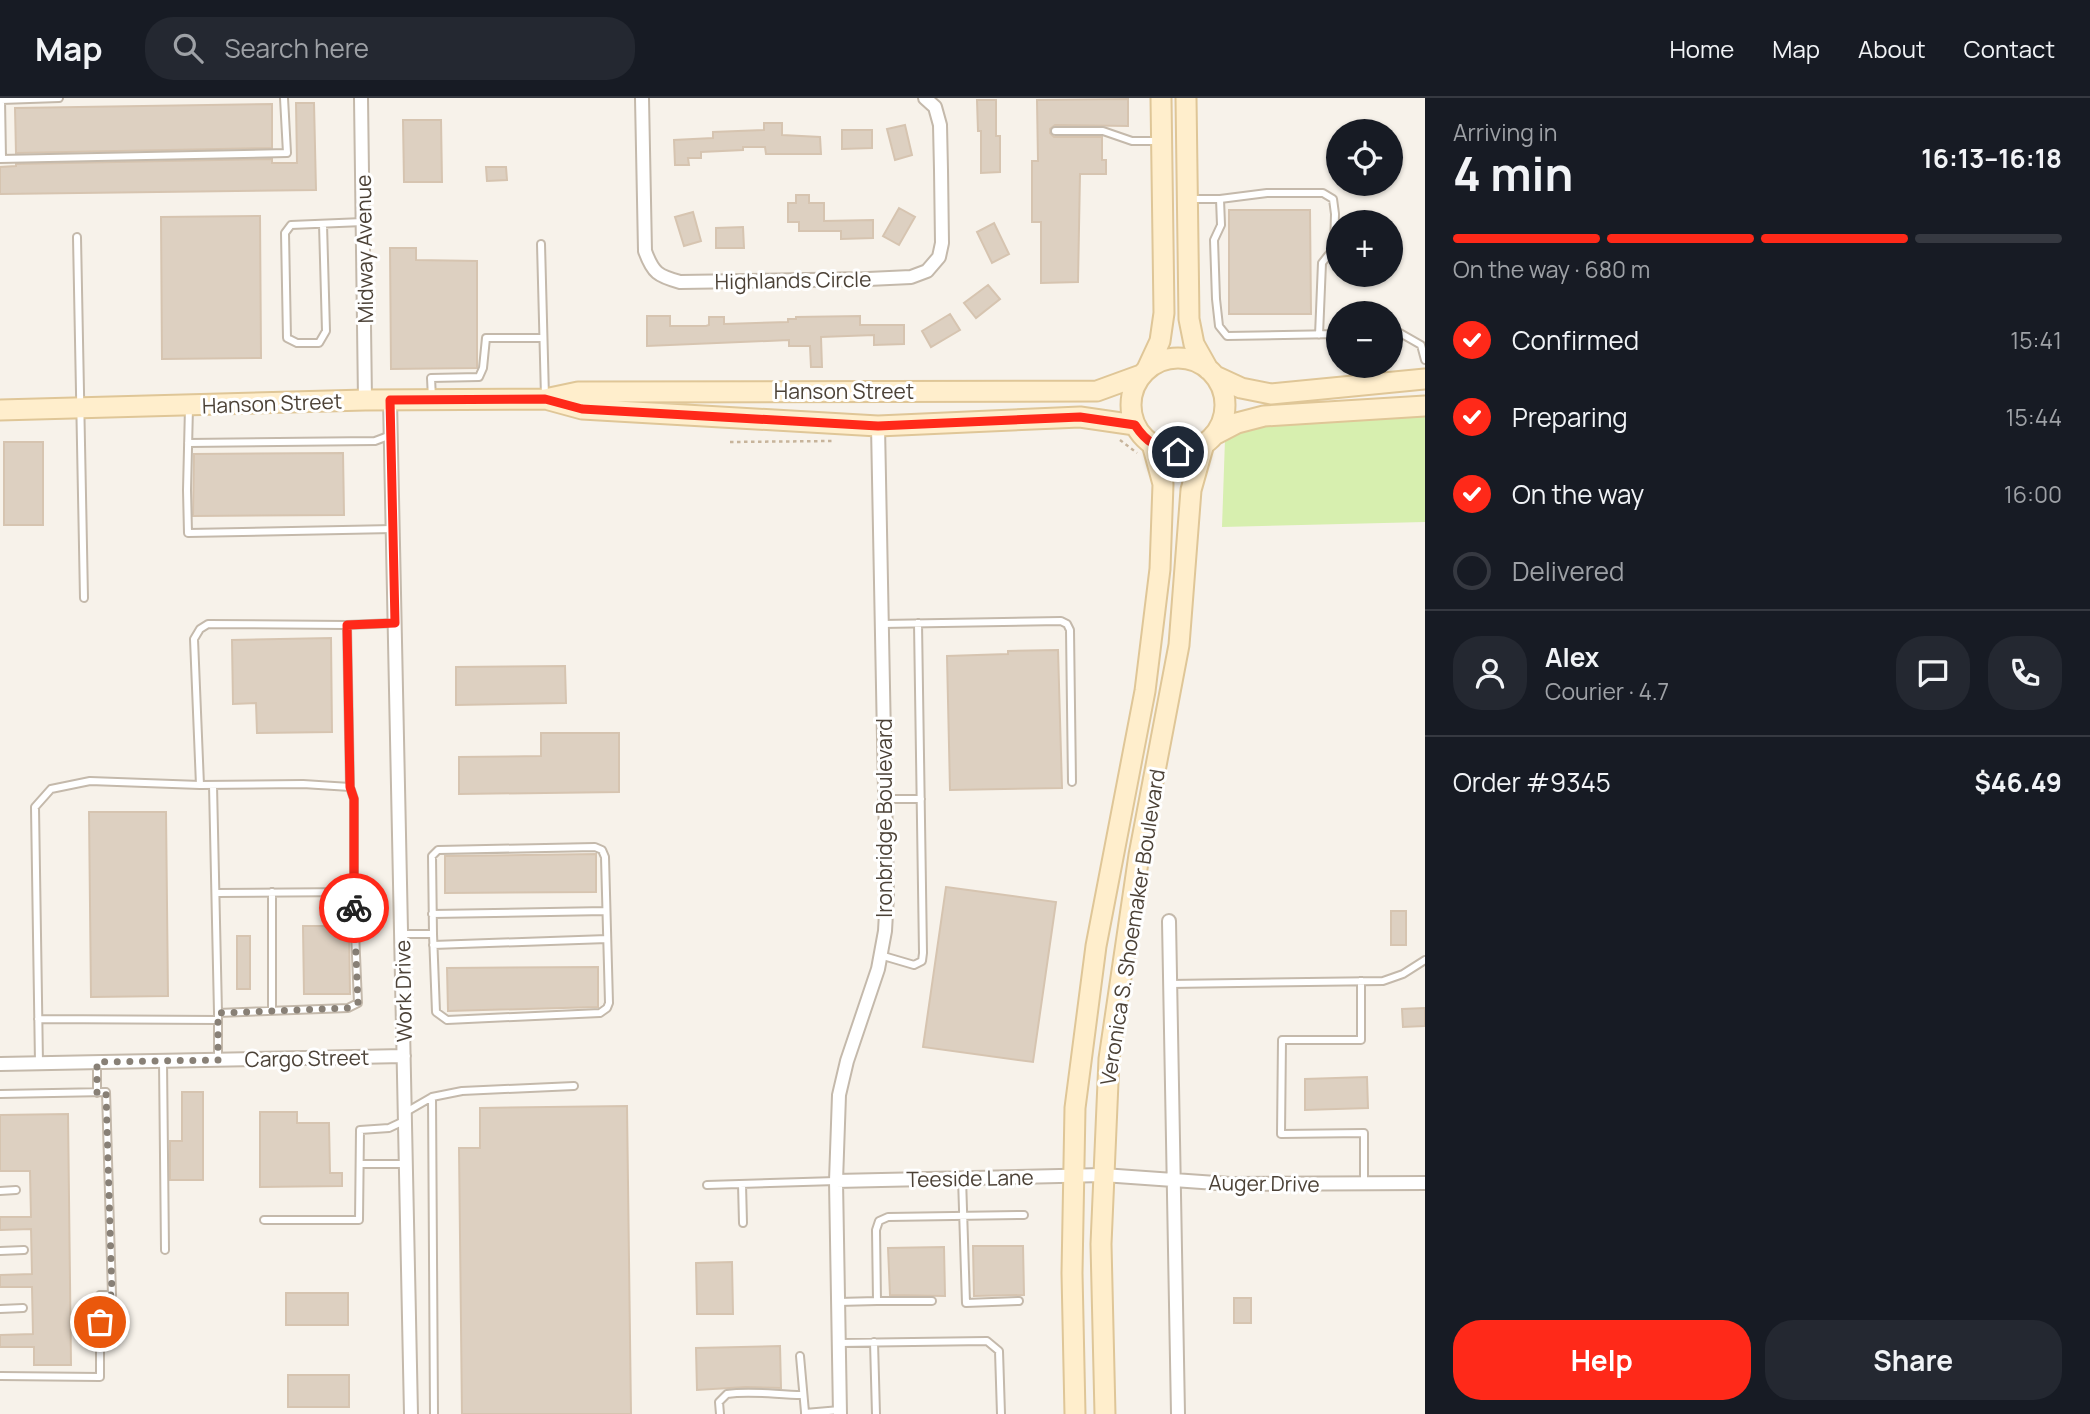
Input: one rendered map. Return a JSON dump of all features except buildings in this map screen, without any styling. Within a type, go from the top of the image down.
[{"type":"street","name":"Midway Avenue","points":[[361,98],[365,400]]},
{"type":"street","name":"Highlands Circle","points":[[642,98],[645,251],[651,267],[662,277],[680,282],[867,279],[911,277],[927,271],[939,257],[942,243],[942,170],[940,125],[934,107],[925,98]]},
{"type":"street","points":[[1161,98],[1164,313],[1160,341],[1131,399],[1131,412],[1147,451],[1192,450],[1237,424],[1264,416],[1425,406]]},
{"type":"street","points":[[1186,98],[1189,319],[1195,344],[1224,399],[1221,424],[1209,439]]},
{"type":"street","name":"Hanson Street","points":[[0,410],[365,400],[545,399],[578,392],[1097,391],[1171,359],[1184,359],[1241,388],[1271,394],[1425,379]]},
{"type":"street","name":"Hanson Street","points":[[545,399],[582,409],[878,426],[1080,417],[1135,425]]},
{"type":"street","name":"Work Drive","points":[[390,400],[411,1414]]},
{"type":"street","name":"Ironbridge Boulevard","points":[[840,1412],[836,1181],[839,1096],[880,955],[885,931],[887,895],[878,426]]},
{"type":"street","name":"Veronica S. Shoemaker Boulevard","points":[[1105,1414],[1101,1244],[1109,1059],[1139,855],[1180,645],[1191,490],[1209,439]]},
{"type":"street","name":"Veronica S. Shoemaker Boulevard","points":[[1075,1414],[1072,1273],[1075,1108],[1094,960],[1145,691],[1160,569],[1163,484],[1147,451]]},
{"type":"street","name":"Veronica S. Shoemaker Boulevard","points":[[1169,921],[1178,1414]]},
{"type":"street","name":"Cargo Street","points":[[0,1064],[404,1056]]},
{"type":"street","name":"Teeside Lane","points":[[836,1181],[1104,1175]]},
{"type":"street","name":"Auger Drive","points":[[1104,1175],[1230,1184],[1425,1183]]},
{"type":"lane","points":[[59,98],[1,100],[1,158],[287,153],[285,98]]},
{"type":"lane","points":[[1055,131],[1104,131],[1132,141],[1162,141]]},
{"type":"lane","points":[[1186,198],[1267,193],[1323,193],[1333,198],[1334,248],[1322,263],[1319,335]]},
{"type":"lane","points":[[1220,198],[1221,225],[1214,240],[1219,326],[1227,336],[1326,335]]},
{"type":"lane","points":[[323,224],[326,331],[319,343],[297,343],[287,338],[285,233],[291,225],[363,222]]},
{"type":"lane","points":[[76,237],[84,598]]},
{"type":"lane","points":[[541,244],[545,399]]},
{"type":"lane","points":[[1403,335],[1421,345],[1425,360]]},
{"type":"lane","points":[[432,400],[431,378],[479,377],[483,368],[486,338],[542,338]]},
{"type":"lane","points":[[189,406],[188,533],[393,529]]},
{"type":"lane","points":[[188,443],[375,441],[391,435]]},
{"type":"lane","points":[[882,624],[1061,621],[1067,624],[1070,630],[1072,782]]},
{"type":"lane","points":[[200,785],[194,639],[200,629],[208,624],[395,623]]},
{"type":"lane","points":[[880,955],[914,965],[922,961],[923,953],[918,624]]},
{"type":"lane","points":[[38,1019],[218,1016],[272,1010],[348,1008],[358,1003],[347,625]]},
{"type":"lane","points":[[39,1063],[35,807],[51,789],[90,781],[350,787]]},
{"type":"lane","points":[[213,785],[218,1060]]},
{"type":"lane","points":[[885,799],[921,799]]},
{"type":"lane","points":[[595,847],[602,850],[605,856],[607,1008],[600,1013],[447,1020],[436,1012],[432,914],[432,856],[438,850],[595,847]]},
{"type":"lane","points":[[272,892],[272,1010]]},
{"type":"lane","points":[[216,893],[354,892]]},
{"type":"lane","points":[[432,914],[606,911]]},
{"type":"lane","points":[[402,934],[433,934]]},
{"type":"lane","points":[[433,944],[607,939]]},
{"type":"lane","points":[[1170,984],[1383,981],[1403,974],[1425,960]]},
{"type":"lane","points":[[1361,982],[1361,1040],[1282,1040],[1281,1134],[1364,1133],[1364,1184]]},
{"type":"lane","points":[[163,1061],[165,1250]]},
{"type":"lane","points":[[97,1062],[97,1093]]},
{"type":"lane","points":[[264,1220],[359,1220],[360,1130],[389,1128],[432,1097],[462,1091],[574,1086]]},
{"type":"lane","points":[[0,1094],[106,1092],[112,1295],[100,1295],[100,1377],[0,1376]]},
{"type":"lane","points":[[432,1097],[434,1414]]},
{"type":"lane","points":[[360,1164],[407,1164]]},
{"type":"lane","points":[[962,1178],[966,1303],[1019,1301]]},
{"type":"lane","points":[[707,1185],[836,1181]]},
{"type":"lane","points":[[742,1184],[743,1223]]},
{"type":"lane","points":[[0,1191],[16,1190]]},
{"type":"lane","points":[[877,1301],[876,1230],[879,1221],[888,1217],[1024,1215]]},
{"type":"lane","points":[[0,1251],[24,1250]]},
{"type":"lane","points":[[838,1302],[932,1301]]},
{"type":"lane","points":[[0,1309],[23,1308]]},
{"type":"lane","points":[[839,1343],[987,1341],[999,1351],[1001,1414]]},
{"type":"lane","points":[[874,1342],[876,1414]]},
{"type":"lane","points":[[800,1356],[805,1413],[840,1412]]},
{"type":"lane","points":[[720,1414],[719,1402],[727,1394],[746,1391],[770,1395],[802,1395]]},
{"type":"path","points":[[1115,438],[1147,451]]},
{"type":"path","points":[[730,442],[842,441]]},
{"type":"green space","points":[[1425,413],[1425,522],[1222,527],[1225,439],[1240,430],[1264,424]]},
{"type":"way so far","points":[[100,1322],[100,1295],[112,1295],[106,1092],[97,1093],[97,1062],[218,1060],[218,1013],[348,1008],[358,1003],[354,908]]},
{"type":"route","points":[[354,908],[354,799],[350,787],[347,625],[395,623],[390,400],[545,399],[582,409],[878,426],[1080,417],[1135,425],[1142,436],[1152,444],[1164,450],[1178,452]]}]
